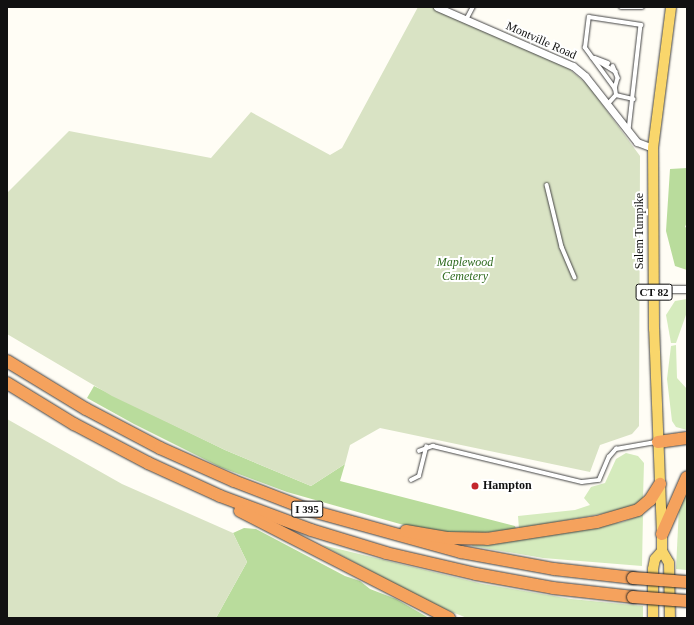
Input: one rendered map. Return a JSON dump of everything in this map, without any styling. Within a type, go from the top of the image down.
[{"type":"highway","name":"I 395","points":[[7,362],[101,418],[190,462],[281,499],[375,530],[447,549],[516,563],[633,578],[687,582]]},
{"type":"highway","name":"I 395","points":[[7,384],[107,442],[220,496],[318,532],[420,562],[528,584],[633,597],[687,601]]},
{"type":"highway","points":[[658,442],[687,438]]},
{"type":"highway","points":[[662,534],[687,477]]},
{"type":"highway","points":[[375,530],[398,530],[467,539],[525,534],[632,514],[646,504],[660,484]]},
{"type":"highway","points":[[220,496],[249,516],[449,618]]},
{"type":"main road","name":"Salem Turnpike","points":[[670,618],[669,563],[662,551],[658,442],[654,289],[653,148],[671,7]]},
{"type":"main road","name":"Salem Turnpike","points":[[653,618],[653,569],[655,559],[662,551]]},
{"type":"street","name":"Montville Road","points":[[437,7],[567,62],[585,76],[607,106],[637,142],[653,148]]},
{"type":"street","points":[[654,289],[687,289]]},
{"type":"lane","points":[[466,20],[473,7]]},
{"type":"lane","points":[[621,7],[642,7]]},
{"type":"lane","points":[[616,96],[614,88],[585,48],[589,17],[641,24],[634,99],[629,133]]},
{"type":"lane","points":[[590,55],[616,72]]},
{"type":"lane","points":[[594,58],[608,63]]},
{"type":"lane","points":[[613,66],[618,78],[614,88]]},
{"type":"lane","points":[[607,106],[616,96]]},
{"type":"lane","points":[[616,96],[634,99]]},
{"type":"lane","points":[[547,185],[559,239],[575,277]]},
{"type":"lane","points":[[419,451],[426,447],[433,446],[582,482],[599,480],[609,456],[616,449],[658,442]]},
{"type":"lane","points":[[411,480],[419,476],[426,447]]},
{"type":"green space","name":"Maplewood Cemetery","points":[[418,7],[431,7],[568,68],[588,85],[640,156],[639,426],[632,434],[600,445],[590,472],[380,428],[350,445],[345,464],[311,486],[225,450],[112,396],[7,334],[7,193],[69,131],[211,158],[251,112],[330,155],[342,148]]},
{"type":"green space","points":[[687,168],[687,222],[685,227],[687,228],[687,270],[675,266],[666,231],[670,169]]},
{"type":"green space","points":[[687,299],[687,312],[676,343],[671,343],[666,315],[675,301]]},
{"type":"green space","points":[[676,345],[677,378],[687,389],[687,430],[676,427],[672,421],[667,379],[671,346]]},
{"type":"green space","points":[[94,386],[225,450],[311,486],[345,464],[340,481],[515,526],[516,529],[473,534],[442,532],[400,524],[287,492],[220,467],[134,424],[87,398]]},
{"type":"green space","points":[[7,419],[122,484],[233,533],[247,562],[216,618],[7,618]]},
{"type":"green space","points":[[626,453],[638,456],[644,463],[643,498],[638,504],[622,510],[519,529],[518,516],[575,510],[590,505],[584,498],[591,487],[605,483],[616,459]]},
{"type":"green space","points":[[687,487],[687,570],[676,569],[679,507]]},
{"type":"green space","points":[[643,514],[642,566],[543,558],[472,546],[473,543],[482,544],[623,522]]},
{"type":"green space","points":[[244,528],[256,529],[345,576],[360,581],[370,589],[396,599],[429,618],[216,618],[247,562],[233,533]]},
{"type":"green space","points":[[322,545],[483,584],[571,599],[643,606],[643,618],[467,618],[432,604]]},
{"type":"place","name":"Hampton","points":[[475,486]]}]
